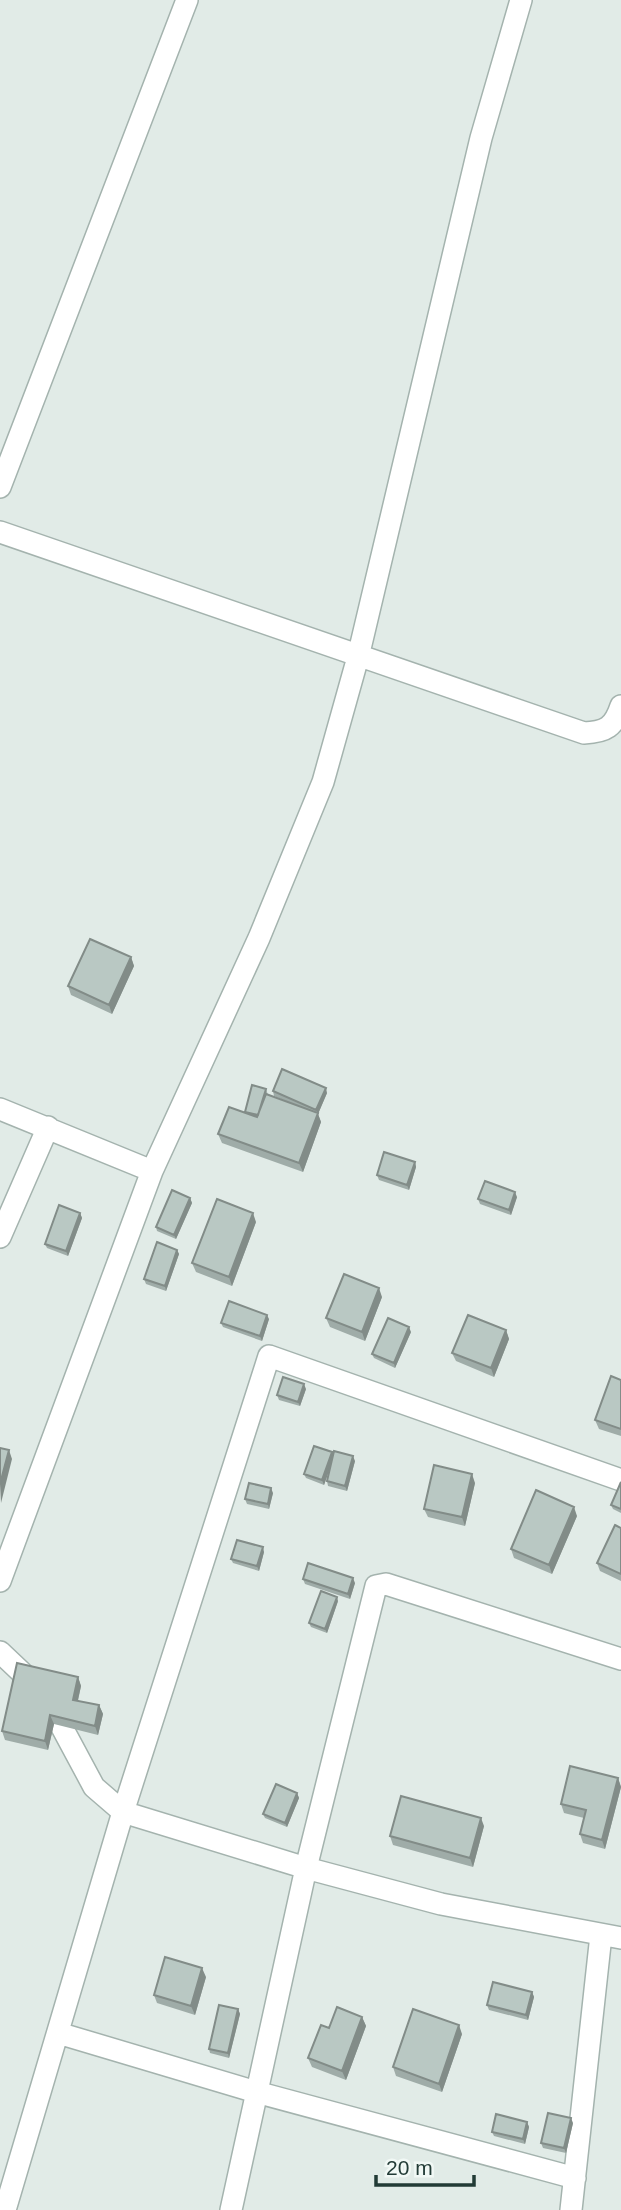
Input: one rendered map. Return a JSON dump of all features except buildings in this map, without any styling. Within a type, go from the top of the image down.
[{"type":"street","points":[[0,487],[187,0]]},
{"type":"street","points":[[0,1581],[152,1171],[259,938],[323,782],[358,657],[481,138],[521,0]]},
{"type":"street","points":[[0,532],[584,733],[603,732],[616,721],[621,706]]},
{"type":"street","points":[[0,1109],[152,1171]]},
{"type":"street","points":[[0,1237],[48,1127]]},
{"type":"street","points":[[5,2210],[123,1812],[269,1356],[621,1480]]},
{"type":"street","points":[[231,2210],[306,1868],[376,1586],[386,1584],[621,1659]]},
{"type":"street","points":[[0,1651],[37,1687],[94,1787],[123,1812],[306,1868],[440,1904],[611,1936],[571,2210]]},
{"type":"street","points":[[58,2033],[256,2092],[575,2178]]}]
